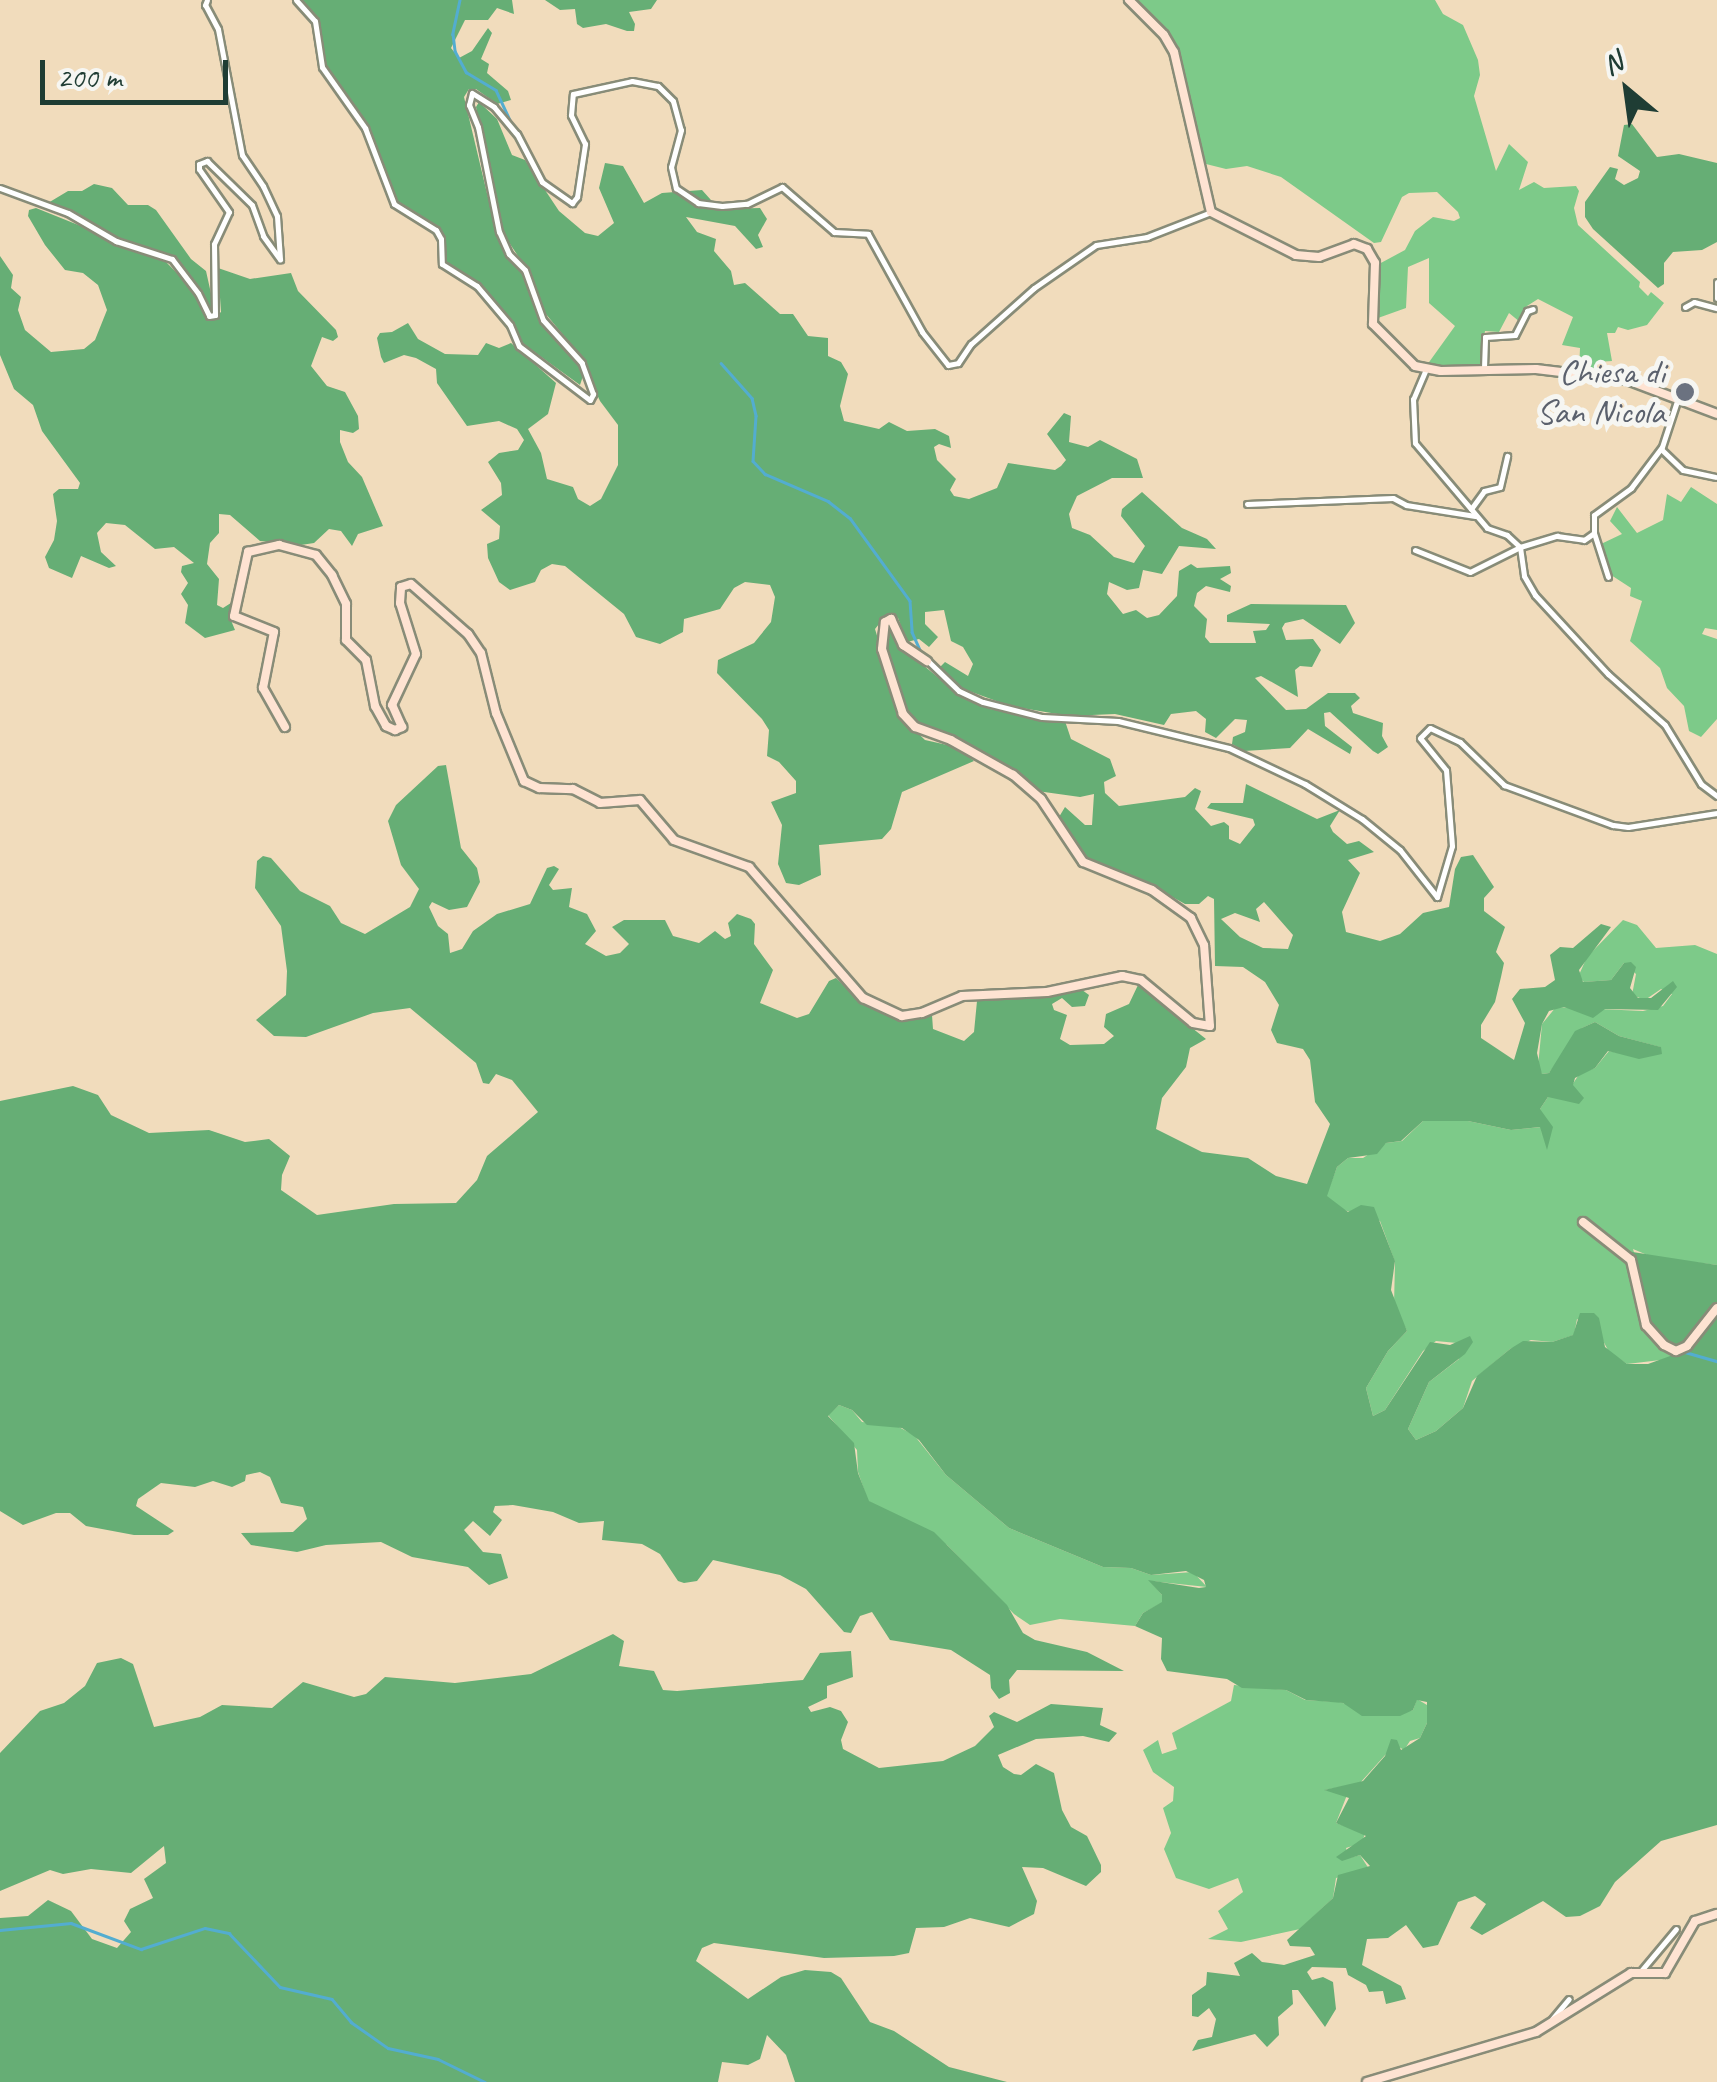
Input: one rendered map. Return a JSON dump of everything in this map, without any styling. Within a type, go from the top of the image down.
[{"type":"street","points":[[0,188],[68,213],[116,240],[172,260],[209,316],[216,315],[214,244],[230,212],[198,170],[199,164],[207,161],[252,205],[263,236],[280,260],[281,240],[272,202],[242,155],[218,29],[205,7],[207,0]]},
{"type":"street","points":[[296,0],[316,21],[322,67],[365,128],[394,204],[436,230],[442,264],[477,286],[510,326],[519,346],[590,400],[593,394],[582,363],[543,320],[525,270],[509,254],[499,232],[478,127],[469,104],[472,93],[494,107],[520,137],[542,182],[572,203],[577,197],[585,144],[571,115],[573,94],[632,81],[658,86],[673,100],[682,130],[671,167],[676,188],[698,203],[722,206],[747,204],[782,188],[834,232],[868,234],[922,332],[948,364],[958,362],[972,344],[1034,288],[1096,245],[1147,237],[1211,212],[1296,255],[1313,258],[1347,244],[1362,245],[1375,264],[1373,324],[1416,366],[1426,370],[1484,368],[1626,380],[1717,414]]},
{"type":"street","points":[[1129,0],[1174,52],[1211,212]]},
{"type":"street","points":[[1717,282],[1717,298]]},
{"type":"street","points":[[1685,307],[1694,302],[1717,308]]},
{"type":"street","points":[[1484,368],[1484,336],[1515,335],[1527,312],[1534,309]]},
{"type":"street","points":[[1426,370],[1412,399],[1413,438],[1487,528],[1520,547]]},
{"type":"street","points":[[1608,577],[1594,533],[1594,514],[1630,488],[1661,449],[1678,401]]},
{"type":"street","points":[[1661,449],[1683,470],[1715,477]]},
{"type":"street","points":[[1471,509],[1484,491],[1500,487],[1507,456]]},
{"type":"street","points":[[1247,504],[1394,498],[1406,505],[1477,516]]},
{"type":"street","points":[[1414,550],[1470,572],[1520,547],[1557,536],[1584,540],[1594,533]]},
{"type":"street","points":[[285,727],[263,688],[274,632],[234,616],[248,552],[279,545],[316,555],[332,575],[346,604],[346,640],[366,660],[376,706],[386,726],[395,730],[402,727],[392,704],[416,654],[400,603],[401,588],[411,584],[468,634],[481,653],[496,713],[524,782],[538,788],[573,789],[600,803],[640,800],[674,840],[748,866],[862,998],[902,1016],[922,1014],[962,996],[1047,992],[1122,976],[1141,980],[1193,1022],[1210,1026],[1205,954],[1192,918],[1152,890],[1084,862],[1041,799],[1013,775],[962,746],[915,728],[903,714],[882,648],[885,622],[891,619],[902,645],[927,661],[959,691],[983,702],[1042,716],[1118,721],[1229,748],[1305,784],[1362,819],[1400,850],[1437,897],[1452,846],[1446,770],[1420,738],[1430,728],[1460,742],[1504,786],[1613,824],[1628,827],[1717,813]]},
{"type":"street","points":[[1520,547],[1524,576],[1535,595],[1608,674],[1666,725],[1701,784],[1717,796]]},
{"type":"street","points":[[1583,1222],[1632,1260],[1646,1325],[1664,1345],[1676,1351],[1688,1346],[1717,1308]]},
{"type":"street","points":[[1367,2082],[1552,2024],[1610,1982],[1640,1972],[1665,1973],[1695,1921],[1717,1914]]},
{"type":"street","points":[[1640,1972],[1676,1929]]},
{"type":"street","points":[[1552,2024],[1553,2015],[1569,1999]]},
{"type":"green space","points":[[300,0],[512,0],[514,14],[497,8],[488,20],[465,20],[451,48],[459,58],[472,51],[488,28],[492,33],[481,59],[489,64],[487,73],[508,91],[511,100],[497,104],[476,89],[469,89],[464,97],[496,231],[527,282],[539,319],[578,364],[583,376],[580,385],[522,343],[509,318],[476,282],[446,265],[438,227],[393,198],[367,128],[327,74],[317,18]]},
{"type":"green space","points":[[545,0],[657,0],[651,9],[629,12],[635,24],[634,31],[627,31],[606,24],[583,28],[577,24],[575,9],[560,10]]},
{"type":"green space","points":[[1134,0],[1435,0],[1443,14],[1463,25],[1478,60],[1480,75],[1474,96],[1496,171],[1509,144],[1528,162],[1519,190],[1534,182],[1544,188],[1576,186],[1579,191],[1574,208],[1578,225],[1640,282],[1639,287],[1648,296],[1651,292],[1664,303],[1647,325],[1628,330],[1618,327],[1615,333],[1607,333],[1612,361],[1597,362],[1596,370],[1579,371],[1580,348],[1562,345],[1573,317],[1538,299],[1527,306],[1520,322],[1509,313],[1499,332],[1485,331],[1480,365],[1427,365],[1455,326],[1429,303],[1429,258],[1408,267],[1406,308],[1378,318],[1379,264],[1405,250],[1415,231],[1433,217],[1454,221],[1460,218],[1458,212],[1437,192],[1409,193],[1402,197],[1381,242],[1374,243],[1281,177],[1247,166],[1226,169],[1206,164],[1176,46]]},
{"type":"green space","points":[[479,102],[497,119],[512,155],[525,160],[559,211],[585,233],[598,236],[614,223],[599,188],[605,163],[623,166],[644,203],[662,193],[702,190],[719,209],[760,208],[767,219],[758,235],[763,247],[756,249],[735,226],[686,217],[697,232],[716,239],[714,251],[731,271],[734,285],[745,283],[780,314],[793,314],[808,336],[828,338],[828,356],[841,362],[848,374],[840,406],[844,421],[879,429],[889,422],[907,431],[935,429],[949,436],[951,448],[939,444],[934,447],[937,460],[956,479],[950,490],[954,496],[969,499],[997,488],[1008,463],[1055,470],[1061,466],[1066,460],[1047,434],[1064,413],[1071,416],[1069,442],[1088,447],[1100,440],[1137,459],[1143,478],[1112,478],[1077,496],[1069,514],[1072,528],[1090,535],[1114,557],[1134,563],[1145,546],[1121,516],[1122,509],[1142,492],[1182,528],[1207,539],[1216,549],[1179,546],[1162,574],[1143,570],[1139,588],[1127,590],[1109,582],[1107,594],[1123,614],[1136,610],[1147,618],[1159,615],[1177,596],[1179,571],[1191,564],[1197,568],[1230,566],[1231,573],[1220,579],[1231,586],[1230,592],[1206,586],[1197,593],[1194,606],[1207,619],[1205,637],[1210,643],[1256,643],[1253,631],[1266,630],[1270,624],[1227,622],[1227,615],[1251,604],[1346,605],[1355,623],[1340,644],[1303,619],[1285,623],[1282,628],[1286,640],[1313,639],[1321,650],[1312,667],[1300,666],[1295,670],[1298,697],[1261,676],[1255,678],[1286,710],[1306,709],[1328,693],[1355,693],[1360,698],[1351,706],[1353,713],[1383,723],[1382,736],[1388,747],[1378,754],[1373,751],[1330,712],[1324,713],[1325,726],[1352,747],[1350,754],[1308,729],[1290,748],[1244,751],[1232,744],[1233,737],[1245,732],[1247,720],[1235,719],[1216,738],[1205,732],[1206,719],[1196,711],[1171,714],[1164,725],[1115,714],[1069,716],[1010,706],[958,687],[940,667],[945,662],[968,676],[973,664],[963,647],[951,641],[944,610],[925,612],[925,624],[938,637],[929,647],[919,639],[907,642],[898,618],[887,614],[875,629],[902,718],[925,740],[956,747],[974,761],[902,792],[891,829],[882,839],[819,845],[821,875],[799,885],[786,883],[778,864],[782,825],[771,802],[796,793],[796,781],[779,762],[767,756],[769,730],[762,719],[717,673],[718,660],[754,643],[771,622],[775,597],[770,585],[745,582],[734,588],[720,609],[684,619],[683,632],[660,644],[636,637],[624,614],[565,566],[552,564],[541,570],[535,582],[510,590],[499,582],[488,558],[487,544],[499,539],[500,526],[481,510],[502,495],[501,483],[488,462],[499,453],[518,450],[524,440],[517,429],[499,421],[467,426],[437,383],[436,369],[404,355],[384,363],[381,357],[377,338],[380,333],[392,332],[408,323],[418,339],[445,354],[478,355],[486,343],[499,348],[511,343],[556,383],[548,414],[528,429],[541,453],[547,479],[573,487],[578,499],[590,506],[601,499],[618,465],[618,425],[600,401],[578,353],[545,313],[530,274],[502,232],[476,107]]},
{"type":"green space","points":[[1632,124],[1657,157],[1679,154],[1717,163],[1717,242],[1702,250],[1673,252],[1664,263],[1664,284],[1658,288],[1593,229],[1585,217],[1585,202],[1610,167],[1618,169],[1615,179],[1624,185],[1638,178],[1640,171],[1618,156],[1624,125]]},
{"type":"green space","points":[[94,184],[112,188],[128,205],[148,205],[156,210],[191,259],[206,271],[214,307],[208,307],[172,257],[121,239],[48,203],[68,191],[82,191]]},
{"type":"green space","points":[[36,208],[163,259],[193,289],[211,320],[221,312],[218,268],[250,279],[291,273],[298,291],[336,330],[338,337],[333,341],[322,337],[311,366],[327,386],[345,392],[358,416],[359,429],[353,433],[340,430],[340,442],[348,462],[362,477],[383,526],[358,534],[352,546],[341,531],[329,529],[314,543],[301,545],[260,541],[230,515],[219,514],[219,533],[210,543],[207,564],[219,579],[217,605],[223,608],[234,601],[230,618],[235,630],[205,638],[185,623],[188,605],[181,594],[188,583],[181,572],[182,566],[194,563],[174,547],[155,549],[125,525],[106,523],[97,533],[101,552],[116,566],[109,568],[81,556],[72,578],[49,568],[45,557],[54,540],[57,521],[53,494],[59,489],[78,489],[80,483],[42,431],[33,405],[14,389],[0,355],[0,256],[13,275],[11,288],[21,297],[18,310],[25,330],[51,352],[84,349],[95,340],[107,310],[98,285],[83,273],[65,270],[45,245],[28,216],[29,210]]},
{"type":"green space","points":[[1691,487],[1717,504],[1717,630],[1705,628],[1702,634],[1717,639],[1717,719],[1701,737],[1689,731],[1684,706],[1667,688],[1660,668],[1630,641],[1642,601],[1630,596],[1631,588],[1611,575],[1601,544],[1622,534],[1610,521],[1617,507],[1637,533],[1663,520],[1667,494],[1681,502]]},
{"type":"green space","points":[[891,623],[900,646],[963,698],[990,709],[1065,721],[1071,739],[1110,759],[1116,776],[1104,782],[1105,793],[1119,806],[1185,797],[1195,788],[1201,791],[1195,809],[1211,826],[1224,822],[1229,826],[1229,839],[1240,844],[1255,825],[1253,819],[1207,808],[1211,803],[1243,803],[1246,784],[1317,819],[1340,810],[1330,826],[1333,832],[1347,844],[1359,841],[1374,852],[1348,860],[1360,873],[1342,912],[1346,932],[1380,941],[1400,934],[1423,913],[1449,907],[1455,869],[1461,857],[1473,855],[1494,887],[1484,898],[1484,911],[1505,927],[1496,952],[1504,963],[1501,977],[1495,1002],[1481,1025],[1481,1038],[1514,1060],[1525,1023],[1512,999],[1520,989],[1545,987],[1555,980],[1550,955],[1560,947],[1573,948],[1601,924],[1611,927],[1579,970],[1583,982],[1611,980],[1624,963],[1631,962],[1636,967],[1630,988],[1638,998],[1651,998],[1673,981],[1677,987],[1658,1010],[1605,1009],[1593,1018],[1564,1007],[1549,1011],[1542,1024],[1537,1053],[1542,1074],[1549,1073],[1575,1031],[1595,1022],[1619,1036],[1661,1047],[1662,1054],[1639,1059],[1608,1051],[1595,1068],[1575,1078],[1573,1085],[1584,1098],[1579,1104],[1548,1097],[1540,1109],[1553,1127],[1547,1150],[1540,1127],[1511,1130],[1468,1121],[1423,1121],[1401,1141],[1386,1143],[1377,1154],[1348,1158],[1337,1167],[1327,1196],[1348,1212],[1361,1205],[1374,1207],[1395,1261],[1391,1290],[1407,1331],[1388,1351],[1366,1388],[1373,1416],[1385,1410],[1430,1342],[1450,1345],[1470,1336],[1473,1342],[1465,1354],[1429,1382],[1408,1429],[1416,1440],[1436,1431],[1463,1408],[1477,1376],[1510,1349],[1523,1341],[1552,1342],[1573,1335],[1580,1313],[1594,1313],[1599,1318],[1605,1347],[1627,1364],[1648,1364],[1673,1355],[1649,1337],[1643,1326],[1626,1251],[1717,1265],[1717,1825],[1661,1841],[1615,1882],[1600,1906],[1580,1916],[1566,1917],[1543,1901],[1482,1935],[1470,1928],[1486,1904],[1475,1896],[1458,1902],[1438,1945],[1423,1948],[1406,1925],[1388,1938],[1367,1939],[1362,1965],[1401,1986],[1406,1999],[1386,2004],[1383,1991],[1369,1992],[1366,1985],[1348,1975],[1346,1968],[1312,1967],[1307,1972],[1312,1980],[1323,1977],[1333,1982],[1336,2009],[1325,2027],[1298,1990],[1292,1990],[1293,2004],[1278,2017],[1279,2035],[1267,2047],[1255,2034],[1192,2051],[1198,2040],[1212,2037],[1216,2019],[1209,2008],[1198,2017],[1192,2016],[1192,1995],[1206,1985],[1207,1972],[1240,1976],[1234,1963],[1252,1953],[1262,1962],[1284,1965],[1315,1955],[1310,1947],[1290,1946],[1287,1940],[1333,1898],[1338,1875],[1370,1866],[1360,1855],[1342,1861],[1336,1857],[1366,1836],[1336,1823],[1349,1798],[1324,1790],[1363,1781],[1385,1756],[1391,1739],[1397,1740],[1401,1750],[1420,1738],[1427,1723],[1427,1702],[1417,1700],[1413,1710],[1400,1716],[1362,1716],[1343,1703],[1306,1700],[1286,1690],[1242,1688],[1227,1679],[1167,1671],[1161,1659],[1162,1638],[1135,1626],[1143,1613],[1162,1602],[1162,1595],[1148,1580],[1199,1588],[1206,1587],[1204,1580],[1186,1571],[1151,1575],[1131,1568],[1103,1567],[1009,1528],[946,1475],[919,1440],[902,1428],[867,1425],[852,1410],[839,1405],[828,1416],[854,1443],[858,1473],[869,1501],[934,1532],[1007,1605],[1023,1633],[1035,1640],[1087,1652],[1124,1671],[1017,1670],[1009,1680],[1010,1693],[999,1699],[991,1688],[990,1675],[951,1650],[890,1640],[872,1612],[860,1616],[851,1633],[844,1632],[806,1589],[780,1575],[713,1560],[697,1581],[684,1583],[678,1581],[660,1554],[642,1544],[602,1540],[604,1521],[579,1523],[553,1512],[513,1505],[495,1506],[493,1512],[502,1520],[490,1536],[473,1521],[464,1530],[483,1552],[501,1554],[508,1578],[489,1585],[468,1567],[412,1557],[381,1542],[326,1545],[297,1552],[251,1545],[241,1533],[293,1532],[307,1519],[303,1507],[281,1503],[270,1477],[260,1472],[246,1475],[245,1481],[232,1487],[213,1481],[195,1487],[161,1483],[138,1499],[136,1506],[174,1531],[168,1535],[134,1535],[86,1526],[70,1513],[56,1513],[23,1525],[0,1511],[0,1101],[73,1086],[98,1095],[111,1115],[149,1133],[209,1130],[245,1142],[269,1139],[290,1156],[281,1190],[317,1215],[394,1204],[456,1203],[477,1180],[487,1156],[538,1112],[512,1080],[496,1074],[489,1084],[483,1083],[476,1063],[410,1008],[373,1013],[306,1037],[274,1036],[256,1020],[286,995],[287,971],[281,926],[255,888],[257,861],[263,856],[271,858],[300,891],[330,906],[341,923],[365,934],[410,907],[419,889],[401,865],[388,821],[396,805],[438,766],[446,765],[461,848],[477,868],[480,882],[467,907],[449,910],[432,902],[429,907],[438,926],[448,934],[450,953],[462,949],[473,931],[497,914],[530,904],[547,868],[554,866],[559,869],[549,885],[553,890],[572,888],[569,907],[587,914],[596,931],[585,944],[606,956],[620,953],[629,944],[612,927],[624,920],[665,920],[673,936],[699,943],[715,931],[725,939],[731,936],[728,923],[737,914],[751,919],[755,924],[754,944],[773,970],[760,1003],[797,1018],[809,1014],[829,981],[836,978],[863,1003],[892,1017],[932,1015],[933,1029],[964,1041],[974,1032],[977,1001],[1078,987],[1089,995],[1085,1006],[1072,1007],[1062,998],[1052,1004],[1054,1010],[1067,1015],[1060,1039],[1070,1045],[1104,1044],[1114,1036],[1104,1027],[1106,1014],[1129,1004],[1138,985],[1206,1039],[1190,1048],[1186,1067],[1162,1098],[1156,1129],[1202,1152],[1248,1158],[1276,1176],[1307,1184],[1330,1124],[1315,1102],[1310,1060],[1303,1049],[1277,1043],[1271,1030],[1279,1005],[1265,982],[1243,967],[1215,966],[1214,899],[1208,896],[1199,904],[1185,904],[1149,884],[1089,862],[1059,817],[1065,807],[1085,825],[1092,825],[1094,794],[1080,797],[1037,791],[985,754],[918,725],[906,711],[886,647]],"holes":[[[1264,902],[1293,935],[1288,949],[1263,948],[1240,937],[1221,919],[1235,913],[1260,922],[1256,909]]]},
{"type":"green space","points":[[1623,920],[1637,925],[1656,948],[1695,945],[1717,954],[1717,1265],[1652,1257],[1633,1249],[1661,1347],[1674,1354],[1669,1359],[1627,1364],[1609,1352],[1599,1333],[1577,1319],[1574,1335],[1552,1342],[1531,1340],[1510,1349],[1472,1381],[1463,1408],[1436,1431],[1416,1440],[1408,1429],[1429,1382],[1459,1359],[1457,1343],[1436,1341],[1423,1351],[1385,1410],[1373,1416],[1366,1388],[1388,1351],[1407,1331],[1394,1305],[1395,1262],[1380,1221],[1337,1208],[1326,1196],[1337,1167],[1348,1158],[1363,1158],[1386,1143],[1402,1141],[1423,1121],[1468,1121],[1511,1130],[1541,1127],[1542,1143],[1540,1109],[1548,1097],[1572,1085],[1580,1073],[1595,1068],[1609,1051],[1624,1054],[1660,1047],[1619,1036],[1595,1022],[1582,1028],[1549,1073],[1542,1074],[1538,1067],[1542,1024],[1556,1007],[1643,1011],[1663,1006],[1672,994],[1661,989],[1645,1000],[1632,995],[1636,974],[1624,963],[1611,980],[1584,982],[1578,977],[1587,957]]},
{"type":"green space","points":[[839,1405],[852,1410],[862,1422],[895,1425],[914,1435],[946,1475],[1009,1528],[1103,1567],[1131,1568],[1151,1575],[1193,1572],[1207,1587],[1150,1581],[1162,1595],[1162,1603],[1143,1613],[1135,1626],[1060,1619],[1030,1625],[1014,1614],[947,1545],[868,1501],[858,1472],[857,1450],[828,1415]]},
{"type":"green space","points":[[613,1634],[624,1641],[619,1666],[654,1671],[663,1690],[677,1691],[803,1680],[820,1653],[851,1651],[853,1677],[827,1686],[827,1698],[808,1707],[811,1712],[830,1707],[841,1711],[848,1722],[841,1740],[843,1749],[879,1768],[943,1761],[975,1746],[994,1727],[989,1716],[994,1712],[1017,1722],[1051,1704],[1103,1708],[1100,1725],[1117,1733],[1109,1742],[1083,1736],[1036,1739],[998,1755],[1003,1767],[1014,1774],[1021,1775],[1036,1764],[1054,1773],[1062,1810],[1071,1827],[1087,1836],[1101,1865],[1101,1872],[1086,1886],[1043,1868],[1022,1867],[1037,1901],[1034,1914],[1009,1927],[970,1918],[944,1927],[916,1928],[909,1953],[894,1956],[824,1958],[714,1943],[702,1948],[696,1961],[748,1999],[781,1977],[805,1970],[831,1972],[841,1978],[870,2022],[894,2031],[949,2067],[1007,2082],[795,2082],[786,2055],[767,2035],[760,2059],[748,2065],[722,2062],[718,2082],[0,2082],[0,1918],[28,1916],[48,1900],[71,1911],[92,1939],[117,1948],[131,1932],[124,1921],[130,1909],[153,1898],[144,1879],[166,1863],[164,1846],[131,1873],[91,1869],[63,1874],[50,1870],[0,1891],[0,1753],[40,1711],[64,1703],[85,1686],[97,1663],[121,1658],[133,1664],[154,1727],[200,1717],[222,1705],[272,1708],[303,1682],[354,1697],[366,1694],[385,1677],[455,1683],[531,1674]]},
{"type":"green space","points":[[1234,1685],[1286,1690],[1305,1700],[1339,1702],[1389,1716],[1413,1710],[1417,1699],[1427,1705],[1427,1723],[1420,1738],[1410,1741],[1404,1750],[1399,1747],[1387,1753],[1360,1783],[1325,1790],[1347,1795],[1336,1823],[1365,1833],[1362,1843],[1346,1848],[1349,1858],[1360,1855],[1369,1869],[1336,1878],[1333,1898],[1300,1929],[1241,1942],[1208,1939],[1228,1929],[1218,1911],[1243,1892],[1238,1878],[1209,1889],[1176,1878],[1164,1849],[1171,1833],[1163,1808],[1173,1801],[1174,1787],[1153,1772],[1143,1750],[1158,1740],[1162,1754],[1177,1749],[1172,1733],[1231,1701]]},
{"type":"waterway","points":[[460,0],[453,34],[455,51],[466,72],[496,90],[513,126]]},
{"type":"waterway","points":[[721,363],[752,398],[756,416],[753,461],[765,474],[828,501],[850,518],[910,601],[912,632],[922,654]]},
{"type":"waterway","points":[[1685,1352],[1717,1361]]},
{"type":"waterway","points":[[0,1930],[71,1923],[141,1949],[205,1928],[229,1933],[280,1987],[332,1999],[351,2022],[388,2048],[438,2059],[485,2082]]},
{"type":"place","name":"Chiesa di San Nicola","points":[[1685,392]]}]
